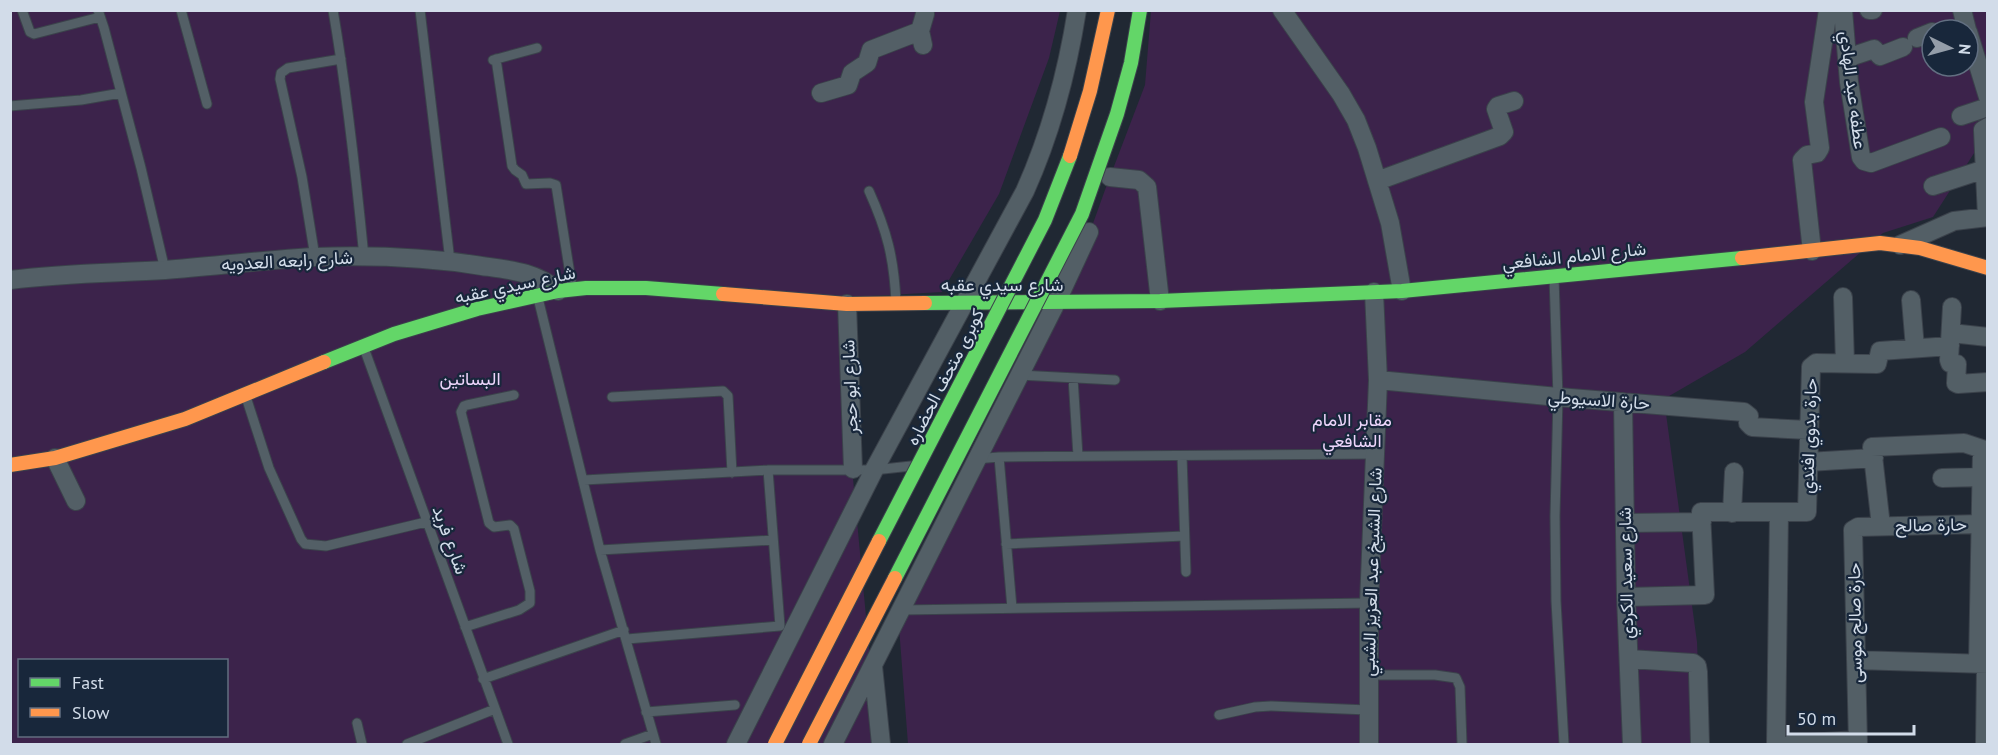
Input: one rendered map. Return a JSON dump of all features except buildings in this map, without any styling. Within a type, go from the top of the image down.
[{"type":"main road","name":"كوبرى متحف الحضاره","points":[[775,744],[1045,220],[1073,151],[1084,116],[1095,78],[1108,10]]},
{"type":"main road","points":[[809,744],[1082,214],[1121,107],[1140,10]]},
{"type":"main road","name":"شارع الامام الشافعي","points":[[1160,301],[1402,291],[1880,243],[1920,248],[1988,268]]},
{"type":"main road","name":"شارع سيدي عقبه","points":[[10,465],[55,458],[184,419],[246,396],[394,334],[477,309],[566,290],[616,287],[847,304],[1160,301]]},
{"type":"street","points":[[736,744],[874,470],[1025,191],[1041,156],[1063,85],[1077,10]]},
{"type":"street","points":[[833,744],[1078,259],[1110,177],[1134,93],[1148,10]]},
{"type":"street","points":[[1282,10],[1346,102],[1363,139],[1390,224],[1402,291]]},
{"type":"street","points":[[1812,251],[1802,160],[1807,155],[1820,151],[1814,102],[1828,10]]},
{"type":"street","name":"عطفه عبد الهادي","points":[[1843,10],[1847,58],[1861,158],[1871,163],[1941,137]]},
{"type":"street","points":[[821,93],[848,85],[852,73],[867,63],[871,50],[924,22]]},
{"type":"street","points":[[1847,58],[1874,49],[1880,56],[1917,39]]},
{"type":"street","points":[[1980,73],[1988,97]]},
{"type":"street","points":[[1377,181],[1500,136],[1504,132],[1496,109],[1498,106],[1514,101]]},
{"type":"street","points":[[1961,116],[1988,107]]},
{"type":"street","points":[[1900,245],[1954,221],[1987,217],[1983,130],[1988,127]]},
{"type":"street","points":[[1933,186],[1985,169]]},
{"type":"street","points":[[1110,177],[1139,180],[1147,187],[1160,301]]},
{"type":"street","name":"شارع رابعه العدويه","points":[[10,280],[315,257],[364,257],[450,261],[523,272],[566,290]]},
{"type":"street","name":"شارع الشيخ عبد العزيز الشبي","points":[[1369,744],[1370,603],[1378,380],[1374,292]]},
{"type":"street","points":[[1843,297],[1845,363]]},
{"type":"street","points":[[1911,300],[1915,348]]},
{"type":"street","name":"شارع ابو حجر","points":[[847,304],[853,469]]},
{"type":"street","points":[[1952,307],[1949,362],[1957,365],[1957,384],[1988,382]]},
{"type":"street","name":"حارة بدوي افندي","points":[[1776,744],[1779,512],[1807,512],[1811,367],[1816,363],[1877,364],[1880,351],[1915,348],[1950,340],[1988,337]]},
{"type":"street","name":"حارة الاسيوطي","points":[[1378,380],[1747,412],[1749,426],[1752,427],[1808,430]]},
{"type":"street","name":"شارع سعيد الكردي","points":[[1623,402],[1626,597],[1632,744]]},
{"type":"street","points":[[1881,526],[1872,447],[1964,443],[1985,451],[1981,524],[1985,744]]},
{"type":"street","points":[[55,458],[76,501]]},
{"type":"street","points":[[1808,462],[1874,458]]},
{"type":"street","points":[[1732,513],[1734,472]]},
{"type":"street","points":[[1942,478],[1982,477]]},
{"type":"street","points":[[1626,597],[1705,595],[1701,512],[1779,512]]},
{"type":"street","points":[[1625,523],[1702,522]]},
{"type":"street","name":"حارة صالح","points":[[1881,526],[1981,524]]},
{"type":"street","name":"حارة صالح موسى","points":[[1858,742],[1853,530],[1858,527],[1881,526]]},
{"type":"street","points":[[1629,659],[1693,663],[1697,666],[1700,744]]},
{"type":"street","points":[[1856,660],[1984,664]]},
{"type":"street","points":[[873,666],[881,744]]},
{"type":"street","points":[[1791,744],[1858,742]]},
{"type":"lane","points":[[22,10],[30,32],[34,34],[99,14],[165,270]]},
{"type":"lane","points":[[181,10],[207,105]]},
{"type":"lane","points":[[333,10],[341,59],[364,257]]},
{"type":"lane","points":[[420,10],[450,261]]},
{"type":"lane","points":[[537,48],[495,59],[512,166],[522,175],[526,184],[556,185],[566,290]]},
{"type":"lane","points":[[315,257],[302,177],[280,79],[281,73],[288,68],[341,59]]},
{"type":"lane","points":[[10,106],[57,103],[121,93]]},
{"type":"lane","points":[[869,191],[890,244],[896,304]]},
{"type":"lane","points":[[1554,277],[1558,397],[1555,516],[1556,602],[1564,744]]},
{"type":"lane","points":[[538,296],[600,550],[656,744]]},
{"type":"lane","name":"شارع فريد","points":[[363,346],[508,744]]},
{"type":"lane","points":[[1020,375],[1115,380]]},
{"type":"lane","points":[[1073,378],[1078,456]]},
{"type":"lane","points":[[612,397],[723,391],[728,396],[732,473]]},
{"type":"lane","points":[[465,627],[519,610],[530,603],[530,591],[514,529],[510,525],[494,527],[489,523],[461,412],[464,406],[514,395]]},
{"type":"lane","points":[[246,396],[276,485],[305,544],[326,546],[426,522]]},
{"type":"lane","points":[[943,462],[999,457],[1376,454]]},
{"type":"lane","points":[[1182,456],[1185,572]]},
{"type":"lane","points":[[999,457],[1012,608]]},
{"type":"lane","points":[[584,480],[768,470],[874,470],[932,464]]},
{"type":"lane","points":[[483,679],[626,634],[780,626],[768,470]]},
{"type":"lane","points":[[1006,543],[1184,536]]},
{"type":"lane","points":[[600,550],[773,540]]},
{"type":"lane","points":[[902,610],[1370,603]]},
{"type":"lane","points":[[1369,675],[1434,675],[1456,678],[1460,687],[1462,744]]},
{"type":"lane","points":[[646,712],[735,705]]},
{"type":"lane","points":[[1219,715],[1271,706],[1368,710]]},
{"type":"lane","points":[[407,744],[495,709]]},
{"type":"lane","points":[[357,723],[362,744]]},
{"type":"lane","points":[[625,744],[653,734]]},
{"type":"green space","name":"البساتين","points":[[10,11],[1060,11],[1049,58],[999,194],[942,292],[836,298],[878,744],[11,744]]},
{"type":"green space","name":"مقابر الامام الشافعي","points":[[1151,11],[1987,11],[1987,133],[1933,217],[1883,233],[1745,352],[1664,399],[1697,642],[1701,744],[908,744],[897,601],[1018,362],[1059,318],[1145,85]]},
{"type":"traffic: fast","points":[[895,578],[1082,214],[1117,114],[1131,63],[1140,10]]},
{"type":"traffic: fast","points":[[879,541],[1045,220],[1070,156]]},
{"type":"traffic: fast","points":[[925,303],[1160,301],[1402,291],[1742,258]]},
{"type":"traffic: fast","points":[[324,362],[394,334],[477,309],[558,291],[586,288],[646,288],[723,294]]},
{"type":"traffic: slow","points":[[1070,156],[1090,91],[1108,10]]},
{"type":"traffic: slow","points":[[1742,258],[1880,243],[1920,248],[1988,268]]},
{"type":"traffic: slow","points":[[723,294],[847,304],[925,303]]},
{"type":"traffic: slow","points":[[10,465],[55,458],[185,419],[324,362]]},
{"type":"traffic: slow","points":[[775,744],[879,541]]},
{"type":"traffic: slow","points":[[809,744],[895,578]]}]
